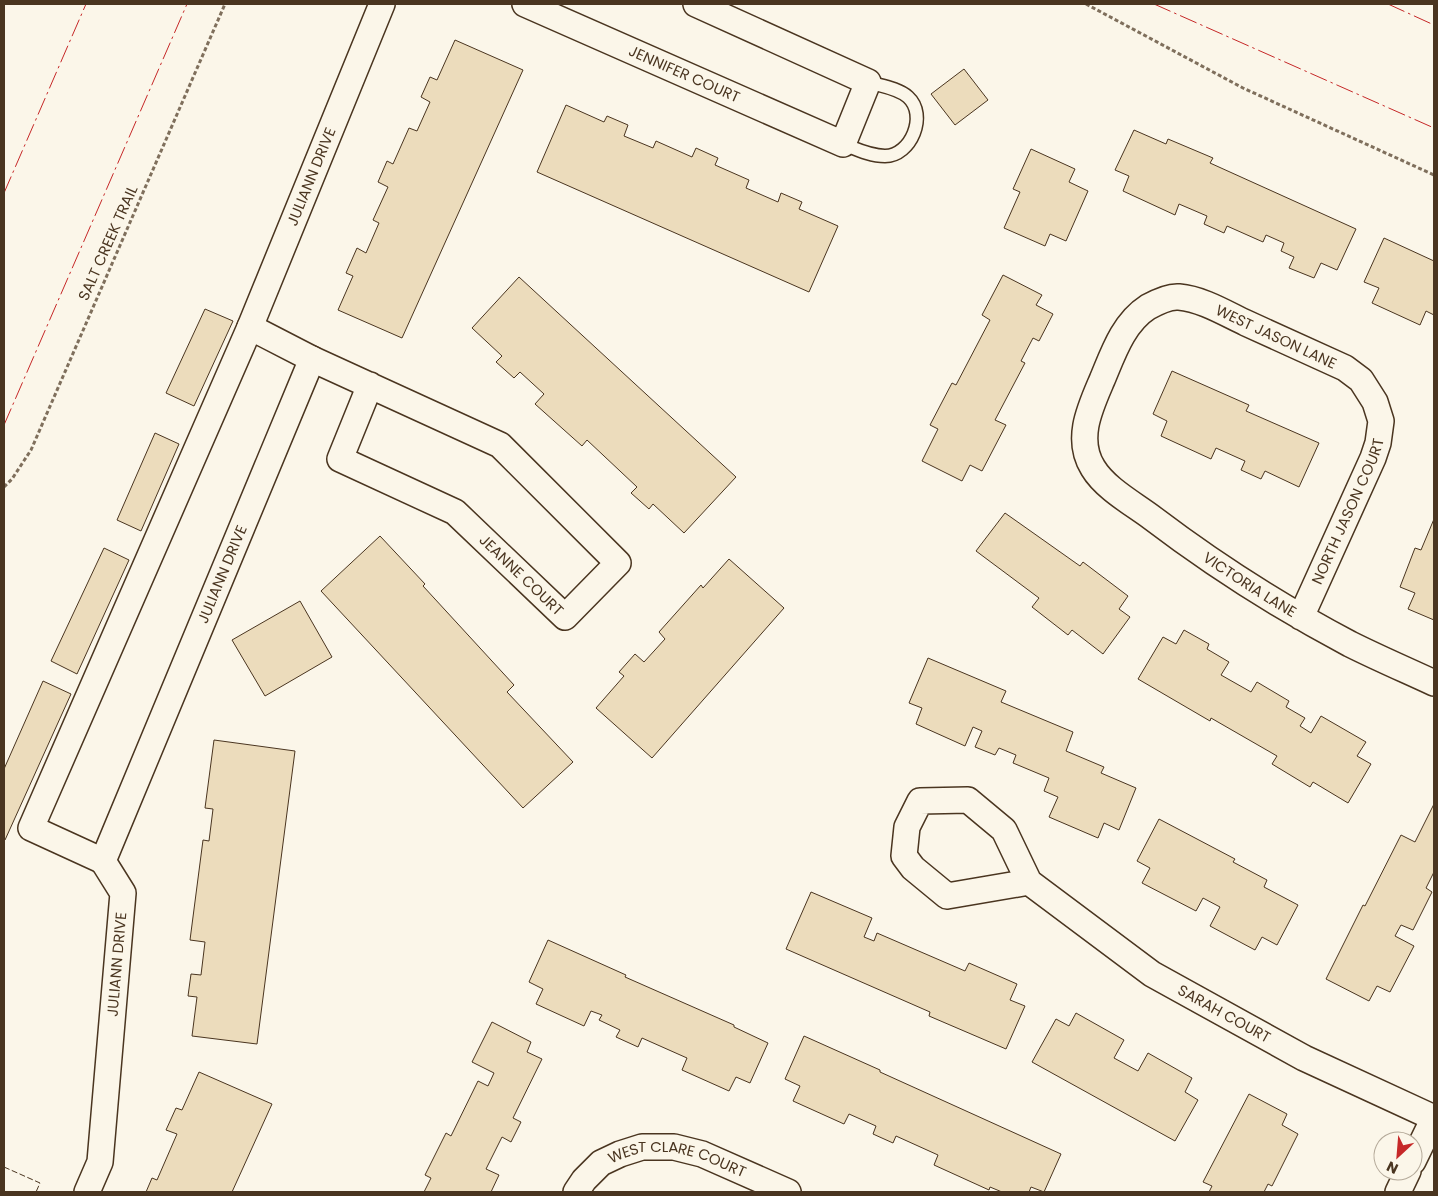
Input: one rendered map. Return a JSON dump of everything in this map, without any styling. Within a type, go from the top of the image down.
[{"type":"street","name":"JULIANN DRIVE","points":[[87,1192],[100,1162],[123,893],[103,861],[32,828],[250,327],[382,4]]},
{"type":"street","name":"JENNIFER COURT","points":[[525,4],[844,144]]},
{"type":"street","points":[[696,4],[868,82],[844,144]]},
{"type":"street","name":"WEST JASON LANE","points":[[1087,455],[1084,445],[1084,432],[1088,417],[1121,337],[1135,318],[1148,307],[1163,300],[1177,297],[1194,300],[1344,368],[1361,380],[1375,402]]},
{"type":"street","points":[[250,327],[312,359]]},
{"type":"street","name":"JULIANN DRIVE","points":[[103,861],[312,359]]},
{"type":"street","name":"JEANNE COURT","points":[[312,359],[370,385],[500,445],[618,563],[565,617],[455,512],[340,459],[370,385]]},
{"type":"street","name":"NORTH JASON COURT","points":[[1302,617],[1373,458],[1378,443],[1381,421],[1375,402]]},
{"type":"street","name":"VICTORIA LANE","points":[[1087,455],[1092,468],[1104,482],[1182,541],[1248,586],[1352,645],[1434,683]]},
{"type":"street","name":"SARAH COURT","points":[[1029,882],[947,896],[913,868],[904,856],[907,827],[920,801],[968,800],[1004,830],[1029,882],[1152,974],[1304,1058],[1434,1118]]},
{"type":"street","points":[[1423,1141],[1434,1118]]},
{"type":"street","name":"WEST CLARE COURT","points":[[576,1192],[584,1180],[602,1164],[620,1154],[642,1147],[674,1146],[702,1154],[788,1192]]},
{"type":"lane","points":[[844,144],[873,155],[885,156],[901,151],[912,138],[917,123],[916,108],[913,102],[900,92],[868,82]]},
{"type":"path","name":"SALT CREEK TRAIL","points":[[4,487],[30,450],[225,4]]},
{"type":"path","points":[[1086,4],[1243,88],[1434,175]]},
{"type":"building","points":[[455,40],[523,70],[402,338],[338,310],[353,276],[346,273],[357,248],[366,253],[379,223],[373,220],[388,187],[378,182],[387,161],[393,164],[409,128],[417,131],[430,102],[421,97],[430,77],[437,80]]},
{"type":"building","points":[[964,69],[988,100],[955,125],[931,94]]},
{"type":"building","points":[[566,105],[604,122],[607,116],[628,125],[624,136],[653,148],[656,141],[692,157],[696,148],[718,158],[715,165],[749,180],[746,188],[778,202],[781,193],[802,202],[799,209],[838,226],[809,292],[537,172]]},
{"type":"building","points":[[1134,130],[1166,144],[1168,139],[1213,158],[1210,163],[1356,229],[1337,270],[1321,263],[1314,278],[1289,268],[1294,257],[1281,251],[1284,243],[1266,235],[1263,242],[1227,226],[1224,233],[1204,224],[1207,216],[1179,204],[1175,215],[1123,191],[1129,176],[1115,170]]},
{"type":"building","points":[[1031,149],[1075,169],[1069,182],[1088,191],[1066,241],[1050,234],[1045,246],[1004,228],[1020,192],[1013,189]]},
{"type":"building","points":[[1384,238],[1434,261],[1434,315],[1426,311],[1420,325],[1372,303],[1379,288],[1364,282]]},
{"type":"building","points":[[1003,275],[1042,295],[1036,305],[1053,314],[1039,341],[1033,338],[1021,361],[1025,363],[995,420],[1006,425],[982,471],[970,465],[962,481],[922,461],[938,429],[930,425],[952,383],[956,385],[990,320],[982,315]]},
{"type":"building","points":[[519,277],[736,477],[684,533],[653,504],[649,509],[631,493],[637,487],[587,440],[582,446],[535,404],[544,394],[520,372],[514,378],[496,362],[502,356],[472,328]]},
{"type":"building","points":[[205,309],[233,321],[194,406],[166,393]]},
{"type":"building","points":[[1172,371],[1249,405],[1246,411],[1319,443],[1299,487],[1265,471],[1261,479],[1241,470],[1245,461],[1216,448],[1211,459],[1161,436],[1167,421],[1153,414]]},
{"type":"building","points":[[155,433],[179,444],[141,531],[117,520]]},
{"type":"building","points":[[1005,513],[1080,566],[1083,562],[1128,596],[1119,609],[1130,617],[1103,654],[1072,630],[1068,635],[1032,607],[1039,598],[976,551]]},
{"type":"building","points":[[1434,519],[1434,620],[1408,609],[1415,593],[1400,587],[1415,548],[1421,550]]},
{"type":"building","points":[[380,536],[514,685],[507,692],[573,762],[523,808],[321,591]]},
{"type":"building","points":[[104,548],[129,560],[77,674],[51,661]]},
{"type":"building","points":[[729,559],[784,608],[652,758],[596,708],[624,676],[619,672],[635,654],[644,662],[665,639],[659,632],[701,585],[703,588]]},
{"type":"building","points":[[300,601],[332,657],[265,696],[232,640]]},
{"type":"building","points":[[1184,630],[1209,644],[1207,649],[1229,662],[1221,675],[1251,692],[1257,682],[1289,701],[1286,707],[1305,718],[1300,726],[1311,733],[1321,716],[1366,742],[1357,756],[1371,764],[1348,803],[1313,782],[1310,787],[1272,764],[1277,756],[1211,718],[1210,721],[1138,679],[1163,637],[1176,644]]},
{"type":"building","points":[[928,658],[1006,691],[1001,702],[1073,732],[1066,751],[1104,767],[1101,773],[1136,788],[1119,830],[1104,823],[1098,838],[1049,817],[1058,797],[1044,791],[1049,778],[1013,763],[1016,755],[999,748],[995,755],[975,747],[982,731],[973,727],[965,746],[916,724],[922,708],[909,703]]},
{"type":"building","points":[[43,681],[71,694],[4,840],[4,769]]},
{"type":"building","points":[[214,740],[295,751],[257,1044],[192,1036],[197,997],[188,996],[191,974],[201,975],[205,942],[190,940],[203,840],[209,841],[213,809],[205,808]]},
{"type":"building","points":[[1434,804],[1434,872],[1426,888],[1432,892],[1413,930],[1401,925],[1395,936],[1414,946],[1390,992],[1377,986],[1369,1001],[1326,979],[1401,835],[1415,842]]},
{"type":"building","points":[[1159,819],[1235,859],[1233,862],[1267,880],[1264,887],[1298,905],[1277,945],[1262,937],[1255,950],[1210,926],[1220,907],[1203,898],[1196,911],[1142,883],[1150,868],[1137,861]]},
{"type":"building","points":[[811,892],[872,918],[864,937],[874,941],[877,933],[965,971],[969,963],[1017,984],[1010,1000],[1025,1006],[1006,1049],[929,1016],[930,1012],[786,949]]},
{"type":"building","points":[[548,940],[626,975],[625,977],[734,1025],[734,1027],[768,1043],[750,1083],[736,1077],[729,1091],[682,1070],[687,1058],[642,1038],[638,1047],[616,1037],[620,1030],[599,1020],[602,1015],[591,1011],[584,1026],[536,1004],[543,989],[529,982]]},
{"type":"building","points":[[1076,1013],[1124,1040],[1114,1058],[1138,1071],[1148,1053],[1192,1078],[1185,1092],[1198,1100],[1175,1141],[1032,1062],[1056,1019],[1069,1026]]},
{"type":"building","points":[[492,1022],[531,1042],[527,1052],[542,1059],[513,1118],[521,1122],[511,1142],[502,1137],[486,1169],[499,1175],[491,1192],[424,1192],[431,1178],[425,1175],[446,1133],[451,1136],[478,1081],[488,1086],[494,1073],[472,1062]]},
{"type":"building","points":[[804,1036],[1061,1154],[1044,1192],[1031,1187],[1029,1192],[1002,1192],[990,1187],[989,1190],[934,1165],[938,1155],[896,1136],[893,1143],[873,1134],[876,1126],[849,1114],[844,1124],[793,1101],[800,1086],[785,1079]]},
{"type":"building","points":[[199,1072],[272,1104],[232,1192],[146,1192],[152,1178],[157,1180],[177,1134],[166,1130],[176,1108],[182,1110]]},
{"type":"building","points":[[1249,1094],[1287,1114],[1282,1125],[1298,1134],[1272,1186],[1268,1184],[1264,1192],[1209,1192],[1212,1186],[1203,1182]]},
{"type":"fence","points":[[4,1167],[40,1183],[36,1192]]},
{"type":"power","points":[[4,193],[86,4]]},
{"type":"power","points":[[4,425],[187,4]]},
{"type":"power","points":[[1154,4],[1434,128]]},
{"type":"power","points":[[1388,4],[1434,25]]}]
